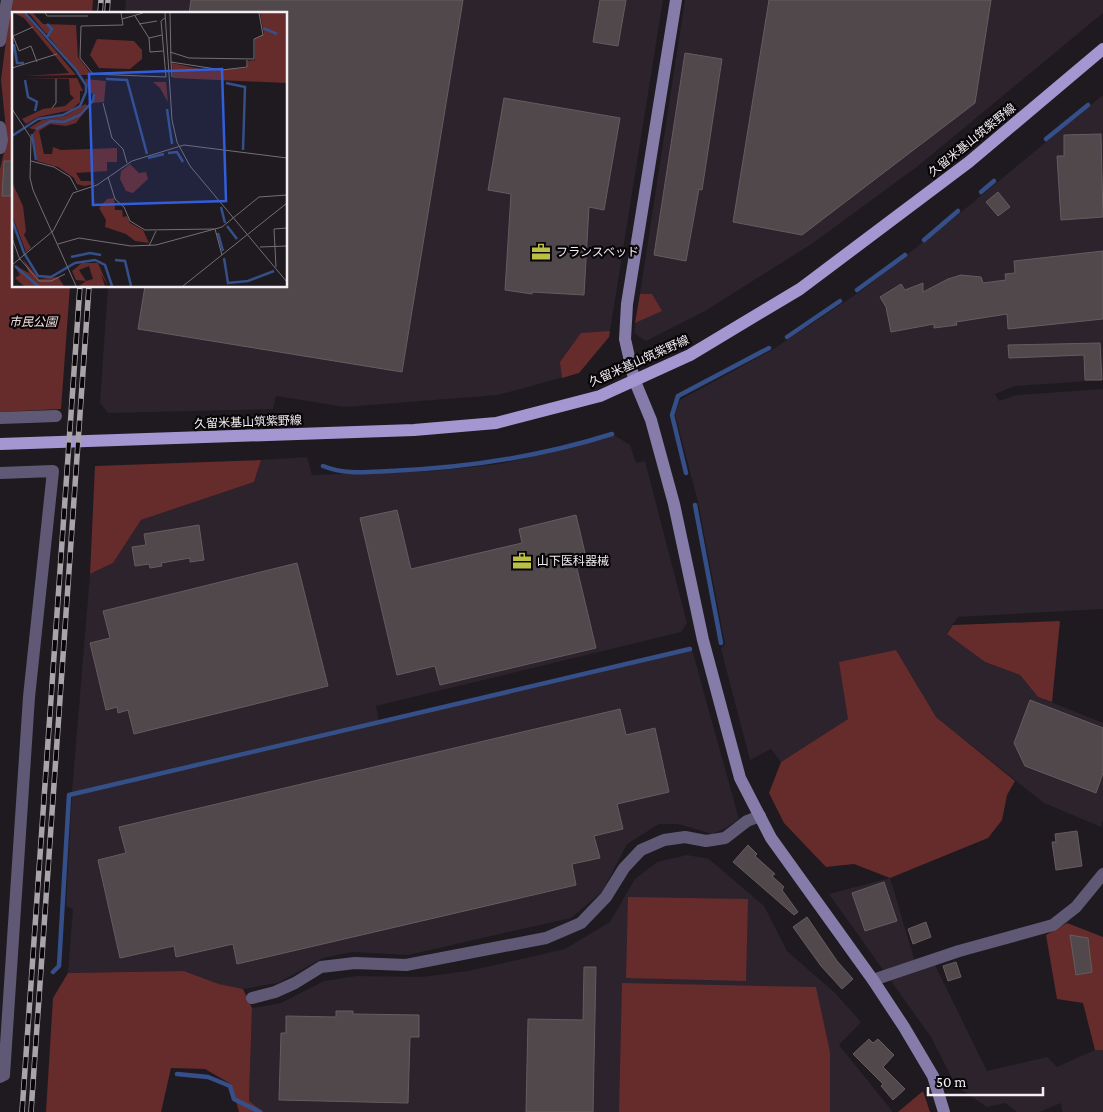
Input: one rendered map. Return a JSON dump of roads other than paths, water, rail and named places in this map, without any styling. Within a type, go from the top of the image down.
[{"type":"main road","name":"久留米基山筑紫野線","points":[[0,444],[414,430],[478,425],[496,423],[600,396],[634,379],[690,356],[800,289],[969,162],[1103,49]]},
{"type":"street","points":[[0,41],[7,0]]},
{"type":"street","points":[[676,0],[626,304],[625,339],[634,379],[654,429],[674,504],[702,640],[740,778],[771,838],[874,980],[933,1076],[944,1112]]},
{"type":"street","points":[[0,127],[2,140],[0,148]]},
{"type":"street","points":[[0,418],[56,416]]},
{"type":"street","points":[[0,473],[53,471],[29,697],[4,1075],[0,1077]]},
{"type":"street","points":[[252,998],[275,992],[322,967],[354,963],[406,965],[546,938],[581,923],[606,897],[624,868],[641,850],[664,840],[686,838],[706,841],[725,838],[747,821],[760,816]]},
{"type":"street","points":[[874,980],[959,951],[1053,925],[1076,907],[1103,874]]},
{"type":"waterway","points":[[1046,139],[1088,105]]},
{"type":"waterway","points":[[981,192],[994,181]]},
{"type":"waterway","points":[[924,240],[958,211]]},
{"type":"waterway","points":[[857,290],[905,255]]},
{"type":"waterway","points":[[787,337],[840,301]]},
{"type":"waterway","points":[[686,473],[672,415],[678,396],[769,348]]},
{"type":"waterway","points":[[323,466],[340,471],[373,472],[474,464],[530,455],[612,434]]},
{"type":"waterway","points":[[695,505],[721,643]]},
{"type":"waterway","points":[[53,972],[59,966],[69,795],[690,649]]},
{"type":"waterway","points":[[177,1074],[208,1077],[230,1086],[234,1099],[260,1112]]},
{"type":"railway","points":[[100,12],[101,0]]},
{"type":"railway","points":[[107,12],[108,0]]},
{"type":"railway","points":[[22,1112],[80,288]]},
{"type":"railway","points":[[31,1112],[89,288]]},
{"type":"place","name":"フランスベッド","points":[[541,252]]},
{"type":"place","name":"山下医科器械","points":[[522,561]]},
{"type":"park label","name":"市民公園","points":[[33,322]]}]
